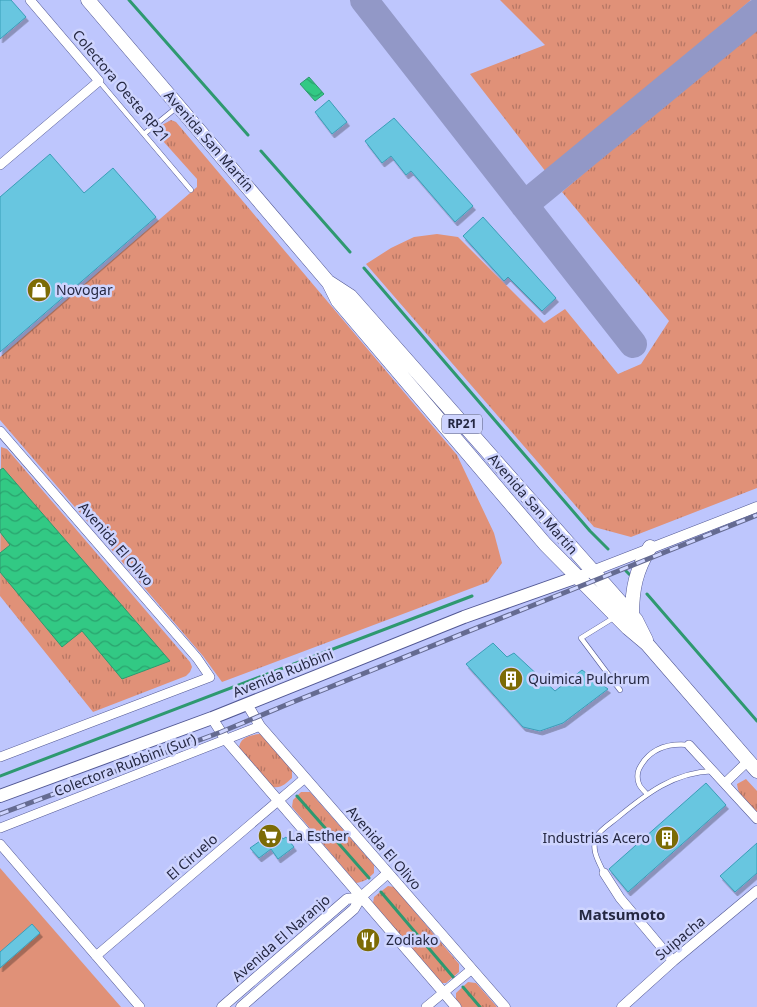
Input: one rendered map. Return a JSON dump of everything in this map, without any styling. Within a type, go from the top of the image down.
[{"type":"main road","name":"Avenida San Martín","points":[[88,0],[329,282],[338,301],[545,544],[616,616],[647,644],[753,766]]},
{"type":"main road","name":"Avenida San Martín","points":[[329,282],[350,296],[636,620],[647,644]]},
{"type":"main road","points":[[632,616],[634,582],[650,547]]},
{"type":"main road","name":"Avenida Rubbini","points":[[0,796],[212,718],[464,617],[577,576]]},
{"type":"street","name":"Colectora Oeste RP21","points":[[30,0],[99,81]]},
{"type":"street","points":[[0,165],[99,81]]},
{"type":"street","name":"Avenida El Olivo","points":[[0,757],[210,677],[197,658],[1,434]]},
{"type":"street","points":[[577,576],[757,506]]},
{"type":"street","name":"Avenida El Olivo","points":[[247,704],[260,726],[504,1007]]},
{"type":"street","points":[[212,718],[226,740],[456,1007]]},
{"type":"street","name":"Colectora Rubbini (Sur)","points":[[0,828],[260,726]]},
{"type":"street","points":[[689,745],[715,771],[757,819]]},
{"type":"street","points":[[725,783],[753,766]]},
{"type":"street","name":"El Ciruelo","points":[[96,956],[305,778]]},
{"type":"street","points":[[0,844],[140,1007]]},
{"type":"street","name":"Avenida El Naranjo","points":[[241,1007],[354,909],[361,897],[388,873]]},
{"type":"street","points":[[604,873],[620,898],[673,961]]},
{"type":"street","name":"Suipacha","points":[[622,1007],[673,961],[757,891]]},
{"type":"street","name":"Avenida El Naranjo","points":[[222,1007],[347,899],[361,897]]},
{"type":"street","points":[[426,1007],[472,969]]},
{"type":"lane","name":"Colectora Oeste RP21","points":[[99,81],[191,190]]},
{"type":"lane","points":[[144,134],[179,106]]},
{"type":"lane","points":[[616,616],[581,638],[620,690]]},
{"type":"lane","points":[[646,793],[638,783],[638,772],[645,758],[660,748],[676,744],[689,745]]},
{"type":"lane","points":[[604,873],[594,853],[597,837],[646,793],[696,771],[715,771]]},
{"type":"green space","points":[[500,0],[751,0],[546,172],[470,74],[545,45]]},
{"type":"green space","points":[[757,24],[757,488],[631,537],[594,527],[366,264],[391,248],[414,237],[437,234],[458,237],[544,323],[565,309],[618,374],[641,364],[669,321],[562,192]]},
{"type":"green space","points":[[171,120],[176,122],[457,455],[494,533],[502,563],[488,582],[222,682],[203,656],[0,420],[0,357],[197,187],[197,179],[163,141],[160,131],[162,125]]},
{"type":"green space","points":[[1,447],[7,449],[190,662],[192,667],[186,676],[93,712],[0,596]]},
{"type":"green space","points":[[260,734],[264,736],[292,769],[292,778],[280,787],[270,786],[239,749],[239,745],[245,738]]},
{"type":"green space","points":[[746,779],[757,791],[757,814],[739,793],[737,784]]},
{"type":"green space","points":[[301,792],[310,792],[374,865],[374,873],[370,877],[356,883],[292,807],[293,800]]},
{"type":"green space","points":[[0,868],[121,1007],[0,1007]]},
{"type":"green space","points":[[388,886],[394,887],[459,964],[459,972],[446,983],[440,983],[373,903],[374,897]]},
{"type":"green space","points":[[468,982],[476,983],[497,1007],[462,1007],[456,1000],[456,993]]},
{"type":"water","points":[[309,77],[324,94],[315,101],[300,84]]},
{"type":"water","points":[[3,468],[170,661],[122,679],[82,631],[62,647],[0,572],[0,553],[10,545],[0,532],[0,470]]},
{"type":"building","points":[[0,0],[11,0],[26,17],[0,39]]},
{"type":"building","points":[[329,100],[347,122],[332,134],[315,112]]},
{"type":"building","points":[[394,118],[473,206],[455,222],[411,171],[406,175],[391,156],[382,163],[365,141]]},
{"type":"building","name":"Novogar","points":[[50,154],[84,193],[113,168],[156,217],[0,352],[0,197]]},
{"type":"building","points":[[483,217],[556,298],[542,311],[508,277],[504,281],[463,236]]},
{"type":"building","name":"Quimica Pulchrum","points":[[493,643],[507,657],[514,653],[555,691],[582,670],[608,689],[563,723],[540,731],[523,727],[466,664]]},
{"type":"building","name":"Industrias Acero","points":[[706,783],[726,805],[628,892],[609,869]]},
{"type":"building","points":[[273,829],[283,839],[286,837],[294,847],[278,859],[271,849],[259,858],[250,848]]},
{"type":"building","points":[[757,843],[757,873],[735,892],[720,876]]},
{"type":"building","points":[[32,924],[40,933],[0,968],[0,952]]},
{"type":"waterway","points":[[129,0],[248,135]]},
{"type":"waterway","points":[[261,151],[350,252]]},
{"type":"waterway","points":[[364,268],[590,531],[608,549]]},
{"type":"waterway","points":[[626,571],[630,575]]},
{"type":"waterway","points":[[647,594],[757,721]]},
{"type":"waterway","points":[[0,776],[472,596]]},
{"type":"waterway","points":[[297,796],[369,878]]},
{"type":"waterway","points":[[381,892],[454,978]]},
{"type":"waterway","points":[[463,987],[480,1007]]},
{"type":"taxiway","points":[[364,0],[633,344]]},
{"type":"taxiway","points":[[524,205],[757,13]]},
{"type":"railway","points":[[0,814],[221,732],[757,515]]},
{"type":"place","name":"Novogar","points":[[39,290]]},
{"type":"place","name":"Quimica Pulchrum","points":[[511,679]]},
{"type":"place","name":"La Esther","points":[[270,836]]},
{"type":"place","name":"Industrias Acero","points":[[667,838]]},
{"type":"place","name":"Zodiako","points":[[368,940]]},
{"type":"district","name":"Matsumoto","points":[[622,915]]}]
